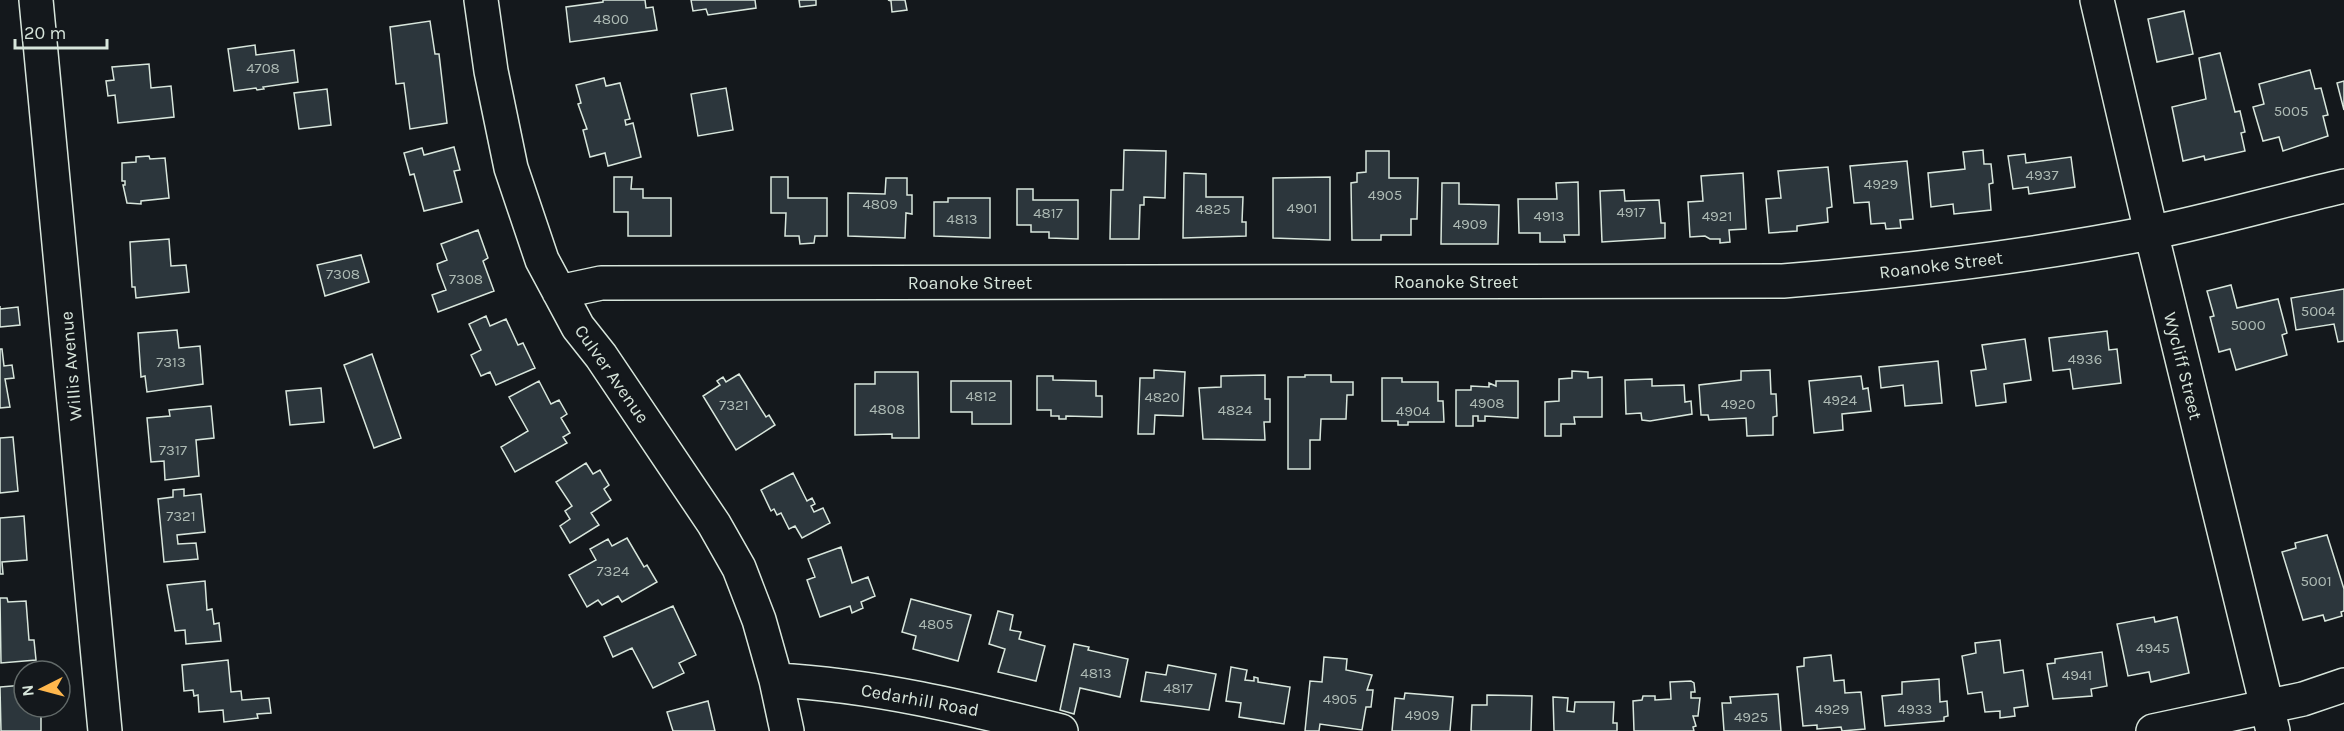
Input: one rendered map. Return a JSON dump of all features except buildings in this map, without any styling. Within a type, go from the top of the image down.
[{"type":"street","name":"Willis Avenue","points":[[36,0],[105,731]]},
{"type":"street","name":"Culver Avenue","points":[[481,0],[491,71],[511,168],[542,260],[578,327],[601,356],[694,495],[739,568],[759,620],[776,680],[787,731]]},
{"type":"street","name":"Wycliff Street","points":[[2097,0],[2270,719]]},
{"type":"street","name":"Roanoke Street","points":[[559,292],[601,284],[1783,281],[1949,266],[2151,232],[2344,186]]},
{"type":"street","name":"Cedarhill Road","points":[[776,680],[811,682],[944,702],[1061,731]]},
{"type":"street","points":[[2153,731],[2270,719],[2344,685]]}]
